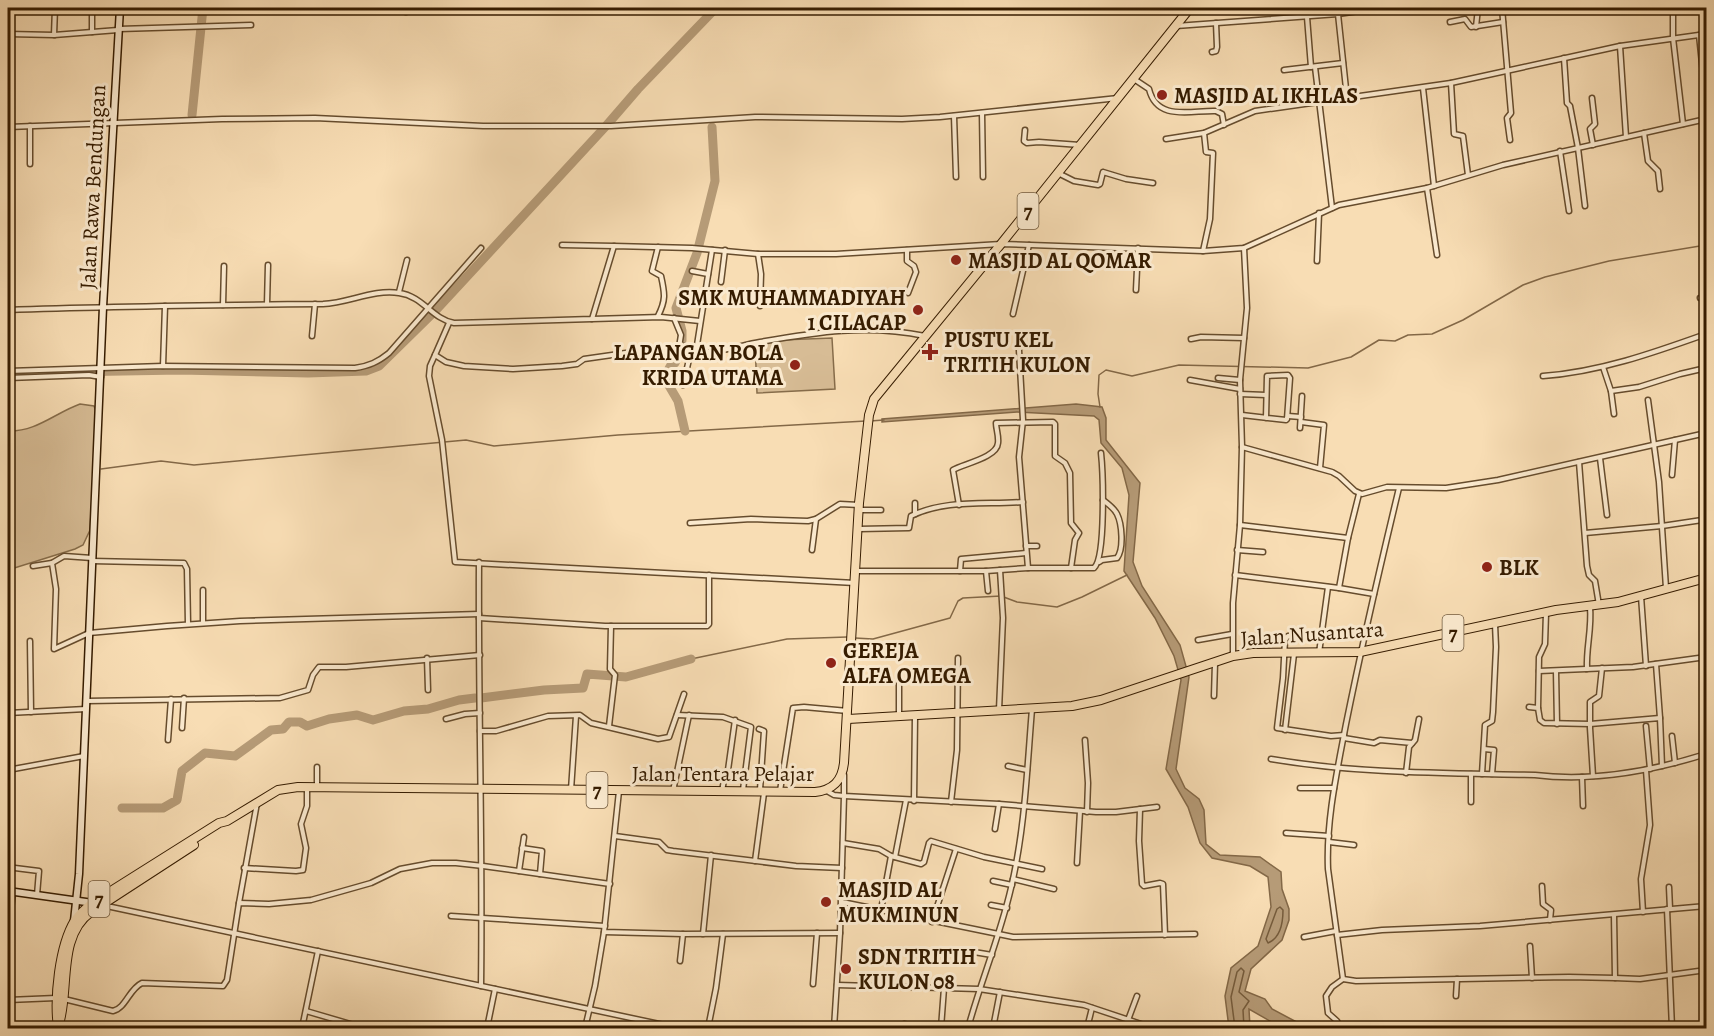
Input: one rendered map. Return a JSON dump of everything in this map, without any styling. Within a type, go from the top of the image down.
[{"type":"highway","name":"7","points":[[925,336],[1190,8]]},
{"type":"highway","name":"Jalan Tentara Pelajar","points":[[58,1028],[62,961],[75,926],[92,903],[219,823],[278,790],[317,787],[673,792],[827,791],[839,781],[843,771],[859,507],[869,415],[879,391],[925,336]]},
{"type":"highway","name":"Jalan Nusantara","points":[[848,715],[899,717],[1072,706],[1101,700],[1233,656],[1253,653],[1360,652],[1546,612],[1595,606],[1707,578]]},
{"type":"highway","name":"Jalan Tentara Pelajar","points":[[75,926],[101,905],[222,827],[227,820]]},
{"type":"street","points":[[54,35],[55,8]]},
{"type":"street","points":[[92,8],[92,32]]},
{"type":"street","name":"Jalan Rawa Bendungan","points":[[75,926],[87,710],[103,307],[120,8]]},
{"type":"street","points":[[1175,26],[1307,17],[1380,8]]},
{"type":"street","points":[[1476,27],[1478,8]]},
{"type":"street","points":[[1502,8],[1511,113],[1507,118],[1510,140]]},
{"type":"street","points":[[1673,8],[1673,39],[1683,124]]},
{"type":"street","points":[[1338,14],[1347,98]]},
{"type":"street","points":[[1307,17],[1320,102],[1332,208]]},
{"type":"street","points":[[1450,22],[1465,20],[1469,27],[1476,27],[1503,22]]},
{"type":"street","points":[[1212,52],[1216,51],[1217,47],[1216,23]]},
{"type":"street","points":[[8,34],[54,35],[251,25]]},
{"type":"street","points":[[1166,139],[1204,133],[1255,111],[1423,88],[1620,46],[1707,34]]},
{"type":"street","points":[[1699,35],[1707,102]]},
{"type":"street","points":[[1620,46],[1626,137]]},
{"type":"street","points":[[1564,58],[1568,103],[1578,148],[1585,206]]},
{"type":"street","points":[[1284,70],[1343,63]]},
{"type":"street","points":[[1134,79],[1149,89],[1155,104],[1170,112],[1218,111],[1222,114],[1224,125]]},
{"type":"street","points":[[1450,83],[1454,134],[1463,136],[1468,175]]},
{"type":"street","points":[[1423,88],[1434,186]]},
{"type":"street","points":[[8,127],[315,118],[471,126],[611,126],[755,117],[902,119],[954,116],[1118,98]]},
{"type":"street","points":[[1592,98],[1595,124],[1590,129],[1593,145]]},
{"type":"street","points":[[982,113],[983,177]]},
{"type":"street","points":[[954,116],[956,177]]},
{"type":"street","points":[[562,245],[692,248],[759,254],[907,250],[1001,244],[1234,250],[1244,248],[1332,208],[1427,188],[1468,175],[1560,152],[1707,118]]},
{"type":"street","points":[[30,126],[30,164]]},
{"type":"street","points":[[1025,130],[1023,136],[1027,143],[1080,145]]},
{"type":"street","points":[[1203,251],[1210,219],[1213,183],[1213,153],[1206,152],[1204,133]]},
{"type":"street","points":[[1644,134],[1648,161],[1658,171],[1660,189]]},
{"type":"street","points":[[1560,152],[1566,177],[1569,211]]},
{"type":"street","points":[[1058,173],[1074,181],[1098,185],[1103,172],[1126,179],[1154,183]]},
{"type":"street","points":[[1427,188],[1437,255]]},
{"type":"street","points":[[1317,261],[1318,213]]},
{"type":"street","points":[[1013,314],[1029,245]]},
{"type":"street","points":[[592,319],[614,246]]},
{"type":"street","points":[[658,247],[652,271],[661,276],[665,296],[658,317]]},
{"type":"street","points":[[8,371],[101,372],[163,366],[355,369],[375,363],[389,353],[482,248]]},
{"type":"street","points":[[1136,290],[1138,248]]},
{"type":"street","points":[[1233,656],[1232,633],[1240,525],[1242,447],[1240,380],[1246,308],[1244,248]]},
{"type":"street","points":[[681,347],[696,346],[712,250]]},
{"type":"street","points":[[721,282],[725,250]]},
{"type":"street","points":[[907,250],[907,261],[914,266],[916,272],[908,293]]},
{"type":"street","points":[[759,254],[760,306]]},
{"type":"street","points":[[399,292],[407,260]]},
{"type":"street","points":[[267,303],[268,265]]},
{"type":"street","points":[[223,305],[225,266]]},
{"type":"street","points":[[692,271],[708,274]]},
{"type":"street","points":[[8,310],[331,303],[375,293],[399,292],[419,299],[441,319],[449,322],[658,317],[700,321]]},
{"type":"street","points":[[685,293],[704,296]]},
{"type":"street","points":[[1700,298],[1707,297]]},
{"type":"street","points":[[312,336],[315,303]]},
{"type":"street","points":[[163,366],[165,306]]},
{"type":"street","points":[[435,355],[446,362],[464,366],[534,369],[577,364],[585,359],[626,353],[675,358],[681,347],[681,335],[675,318]]},
{"type":"street","points":[[449,322],[430,366],[429,376],[442,440],[455,562],[856,583]]},
{"type":"street","points":[[681,347],[691,351],[720,351],[834,330],[898,331],[925,336]]},
{"type":"street","points":[[1018,333],[1023,407],[1022,437],[1018,446],[1028,568]]},
{"type":"street","points":[[1543,375],[1567,374],[1603,367],[1707,334]]},
{"type":"street","points":[[1191,339],[1201,337],[1244,338]]},
{"type":"street","points":[[683,385],[691,351]]},
{"type":"street","points":[[1603,367],[1611,391],[1614,414]]},
{"type":"street","points":[[1611,391],[1639,387],[1707,368]]},
{"type":"street","points":[[8,378],[88,375],[101,372]]},
{"type":"street","points":[[1242,416],[1286,420],[1290,376],[1268,375],[1266,418]]},
{"type":"street","points":[[1218,378],[1240,380]]},
{"type":"street","points":[[1190,380],[1240,392],[1267,395]]},
{"type":"street","points":[[1300,428],[1302,396]]},
{"type":"street","points":[[1648,400],[1662,526],[1666,588]]},
{"type":"street","points":[[1288,416],[1324,425],[1320,468]]},
{"type":"street","points":[[959,505],[953,478],[954,468],[972,464],[996,448],[998,443],[996,423],[1048,421],[1055,424],[1055,456],[1065,463],[1070,473],[1071,523],[1079,533],[1075,540],[1071,568]]},
{"type":"street","points":[[1242,447],[1320,468],[1339,476],[1359,494],[1387,487],[1446,488],[1498,480],[1707,433]]},
{"type":"street","points":[[1672,475],[1675,440]]},
{"type":"street","points":[[856,571],[1094,568],[1098,562],[1103,525],[1101,453]]},
{"type":"street","points":[[1600,458],[1607,515]]},
{"type":"street","points":[[1579,462],[1589,573],[1595,581],[1595,606],[1592,627],[1587,639],[1587,669]]},
{"type":"street","points":[[1343,979],[1340,971],[1328,869],[1334,788],[1360,652],[1399,488]]},
{"type":"street","points":[[1339,588],[1348,537],[1359,494]]},
{"type":"street","points":[[1098,562],[1117,558],[1121,552],[1119,520],[1114,510],[1103,500]]},
{"type":"street","points":[[858,529],[909,528],[910,517],[915,514],[959,505],[1023,502]]},
{"type":"street","points":[[915,503],[915,514]]},
{"type":"street","points":[[690,523],[751,519],[798,522],[816,519],[840,504],[881,510]]},
{"type":"street","points":[[812,550],[816,519]]},
{"type":"street","points":[[1585,533],[1702,520]]},
{"type":"street","points":[[1240,525],[1348,537]]},
{"type":"street","points":[[1026,546],[1037,546]]},
{"type":"street","points":[[1238,550],[1263,552]]},
{"type":"street","points":[[960,571],[962,559],[1026,553]]},
{"type":"street","points":[[33,566],[52,563],[64,556],[184,563],[187,569],[188,624]]},
{"type":"street","points":[[479,562],[480,788],[483,866],[481,986]]},
{"type":"street","points":[[52,563],[56,589],[53,648],[55,649]]},
{"type":"street","points":[[999,711],[1003,600],[1000,570]]},
{"type":"street","points":[[986,571],[988,591]]},
{"type":"street","points":[[48,651],[89,633],[202,623],[479,616],[611,626],[708,626],[709,574]]},
{"type":"street","points":[[1235,575],[1374,594]]},
{"type":"street","points":[[1319,653],[1328,587]]},
{"type":"street","points":[[202,623],[203,590]]},
{"type":"street","points":[[1641,596],[1646,666]]},
{"type":"street","points":[[1546,612],[1545,644],[1539,655],[1538,708],[1542,722],[1590,724],[1659,718]]},
{"type":"street","points":[[1482,774],[1486,724],[1492,721],[1493,712],[1495,624]]},
{"type":"street","points":[[609,726],[615,676],[610,669],[611,626]]},
{"type":"street","points":[[1198,640],[1232,633]]},
{"type":"street","points":[[1285,731],[1290,654],[1286,638],[1298,635]]},
{"type":"street","points":[[30,641],[31,712]]},
{"type":"street","points":[[1290,654],[1278,729],[1344,736],[1374,743],[1380,740],[1412,743]]},
{"type":"street","points":[[87,701],[280,698],[308,690],[319,666],[346,667],[480,655]]},
{"type":"street","points":[[1539,671],[1646,666],[1707,657]]},
{"type":"street","points":[[427,658],[428,690]]},
{"type":"street","points":[[951,802],[957,750],[958,658]]},
{"type":"street","points":[[1214,696],[1215,662]]},
{"type":"street","points":[[1656,664],[1662,766]]},
{"type":"street","points":[[1593,776],[1590,702],[1599,696],[1602,669]]},
{"type":"street","points":[[1556,670],[1557,724]]},
{"type":"street","points":[[899,679],[899,717]]},
{"type":"street","points":[[480,731],[494,731],[548,716],[583,716],[591,723],[666,739],[669,737],[684,694]]},
{"type":"street","points":[[168,740],[171,699]]},
{"type":"street","points":[[182,728],[184,699]]},
{"type":"street","points":[[780,791],[793,708],[804,706],[848,715]]},
{"type":"street","points":[[1529,707],[1538,708]]},
{"type":"street","points":[[8,713],[87,710]]},
{"type":"street","points":[[968,1029],[979,988],[999,935],[1012,885],[1024,806],[1032,710]]},
{"type":"street","points":[[446,719],[480,713]]},
{"type":"street","points":[[677,715],[719,716],[752,728],[743,791]]},
{"type":"street","points":[[673,792],[689,715]]},
{"type":"street","points":[[571,790],[576,716]]},
{"type":"street","points":[[914,801],[915,716]]},
{"type":"street","points":[[1406,772],[1409,748],[1415,740],[1419,719]]},
{"type":"street","points":[[722,791],[728,770],[735,720]]},
{"type":"street","points":[[1643,912],[1641,879],[1650,825],[1646,726]]},
{"type":"street","points":[[755,861],[762,791],[764,731],[759,729]]},
{"type":"street","points":[[1672,736],[1675,764]]},
{"type":"street","points":[[1085,740],[1088,783],[1087,812]]},
{"type":"street","points":[[1484,749],[1494,750],[1492,774]]},
{"type":"street","points":[[1271,759],[1337,769],[1582,777],[1648,769],[1675,764],[1707,754]]},
{"type":"street","points":[[8,770],[84,756]]},
{"type":"street","points":[[1008,766],[1027,770]]},
{"type":"street","points":[[317,767],[317,787]]},
{"type":"street","points":[[834,1029],[842,902],[843,771]]},
{"type":"street","points":[[1471,774],[1471,802]]},
{"type":"street","points":[[1582,777],[1583,807]]},
{"type":"street","points":[[244,868],[303,870],[306,848],[301,824],[307,806],[308,787]]},
{"type":"street","points":[[1300,788],[1334,788]]},
{"type":"street","points":[[585,1029],[605,926],[619,791]]},
{"type":"street","points":[[827,791],[834,795],[844,796],[999,804],[1087,812],[1116,812],[1157,807]]},
{"type":"street","points":[[881,910],[906,800]]},
{"type":"street","points":[[8,1000],[59,998],[116,1011],[129,993],[142,983],[223,986],[227,980],[244,868],[257,802]]},
{"type":"street","points":[[995,829],[999,804]]},
{"type":"street","points":[[1140,809],[1139,841],[1142,884],[1144,886],[1163,884],[1165,935]]},
{"type":"street","points":[[1077,863],[1080,811]]},
{"type":"street","points":[[1286,833],[1354,845]]},
{"type":"street","points":[[615,836],[659,842],[668,850],[673,851],[842,868]]},
{"type":"street","points":[[519,871],[524,837]]},
{"type":"street","points":[[843,843],[879,849],[893,857],[923,863],[929,841],[1042,869]]},
{"type":"street","points":[[522,848],[542,851],[540,874]]},
{"type":"street","points":[[932,922],[956,849]]},
{"type":"street","points":[[703,934],[711,855]]},
{"type":"street","points":[[239,903],[269,904],[311,900],[351,889],[400,869],[420,864],[456,863],[610,884]]},
{"type":"street","points":[[15,868],[39,871],[37,895]]},
{"type":"street","points":[[1013,879],[1054,890]]},
{"type":"street","points":[[993,881],[1012,885]]},
{"type":"street","points":[[1542,886],[1543,904],[1551,910],[1550,920]]},
{"type":"street","points":[[1669,887],[1672,1029]]},
{"type":"street","points":[[8,936],[10,892],[37,895],[92,903],[590,1008],[678,1029]]},
{"type":"street","points":[[842,902],[999,935],[1074,937],[1195,934]]},
{"type":"street","points":[[991,905],[1006,908]]},
{"type":"street","points":[[1304,937],[1382,930],[1480,926],[1707,906]]},
{"type":"street","points":[[1614,915],[1615,978]]},
{"type":"street","points":[[451,916],[605,926]]},
{"type":"street","points":[[604,932],[840,933]]},
{"type":"street","points":[[813,984],[817,933]]},
{"type":"street","points":[[680,961],[683,934]]},
{"type":"street","points":[[708,1029],[717,988],[723,934]]},
{"type":"street","points":[[1530,946],[1532,978]]},
{"type":"street","points":[[303,1029],[318,951]]},
{"type":"street","points":[[974,952],[992,955]]},
{"type":"street","points":[[1337,1021],[1328,1013],[1326,999],[1327,993],[1343,979],[1356,981],[1640,979],[1707,970]]},
{"type":"street","points":[[1456,996],[1457,979]]},
{"type":"street","points":[[837,985],[979,988],[1077,1003],[1153,1029]]},
{"type":"street","points":[[941,1029],[944,988]]},
{"type":"street","points":[[487,1029],[495,989]]},
{"type":"street","points":[[993,1029],[1000,992]]},
{"type":"street","points":[[1128,1020],[1137,996]]},
{"type":"street","points":[[1087,1029],[1092,1008]]},
{"type":"street","points":[[306,1011],[364,1029]]},
{"type":"street","points":[[899,1029],[904,1024],[925,1029]]},
{"type":"street","points":[[1636,1026],[1659,1029]]},
{"type":"shaded area","name":"LAPANGAN BOLA KRIDA UTAMA","points":[[832,338],[835,389],[757,393],[755,341]]},
{"type":"shaded area","points":[[80,404],[94,406],[97,414],[90,530],[83,545],[75,549],[8,570],[8,431],[36,425]]},
{"type":"water","points":[[1076,404],[1102,407],[1106,418],[1106,440],[1140,483],[1133,562],[1142,586],[1180,645],[1189,677],[1176,769],[1185,788],[1199,799],[1204,810],[1206,844],[1220,855],[1260,857],[1281,872],[1282,889],[1289,909],[1289,920],[1282,940],[1251,969],[1245,991],[1265,999],[1272,1009],[1308,1028],[1282,1028],[1249,1009],[1250,1028],[1229,1028],[1225,996],[1231,968],[1258,946],[1271,907],[1268,877],[1250,866],[1212,858],[1200,843],[1188,807],[1166,769],[1181,680],[1174,656],[1155,618],[1124,571],[1129,495],[1122,468],[1101,443],[1099,420],[1094,416],[1017,412],[882,422],[882,419]]},
{"type":"waterway","points":[[192,115],[203,8]]},
{"type":"waterway","points":[[8,373],[181,370],[308,373],[366,371],[379,366],[437,309],[638,89],[716,8]]},
{"type":"waterway","points":[[685,431],[678,401],[665,376],[671,365],[675,363],[680,351],[682,331],[676,308],[697,253],[715,181],[712,127]]},
{"type":"waterway","points":[[1100,407],[1099,375],[1106,370],[1132,376],[1179,365],[1308,368],[1351,357],[1379,340],[1395,341],[1408,335],[1432,334],[1463,320],[1523,285],[1545,277],[1609,261],[1706,245]]},
{"type":"waterway","points":[[870,421],[884,420]]},
{"type":"waterway","points":[[101,469],[161,461],[194,465],[466,440],[494,446],[618,435],[866,421]]},
{"type":"waterway","points":[[855,638],[873,639],[950,618],[958,601],[963,598],[1001,596],[1017,602],[1057,607],[1127,575]]},
{"type":"waterway","points":[[691,659],[787,639],[847,637]]},
{"type":"waterway","points":[[481,698],[544,690],[583,688],[587,674],[626,677],[691,659]]},
{"type":"waterway","points":[[122,808],[163,808],[177,800],[182,771],[205,753],[235,756],[271,730],[283,729],[289,722],[300,722],[307,726],[329,719],[357,715],[373,720],[404,711],[428,709],[475,698]]},
{"type":"place","name":"MASJID AL IKHLAS","points":[[1162,95]]},
{"type":"place","name":"MASJID AL QOMAR","points":[[956,260]]},
{"type":"place","name":"SMK MUHAMMADIYAH 1 CILACAP","points":[[918,310]]},
{"type":"place","name":"PUSTU KEL TRITIH KULON","points":[[930,352]]},
{"type":"place","name":"LAPANGAN BOLA KRIDA UTAMA","points":[[795,365]]},
{"type":"place","name":"BLK","points":[[1487,567]]},
{"type":"place","name":"GEREJA ALFA OMEGA","points":[[831,663]]},
{"type":"place","name":"MASJID AL MUKMINUN","points":[[826,902]]},
{"type":"place","name":"SDN TRITIH KULON 08","points":[[846,969]]}]
